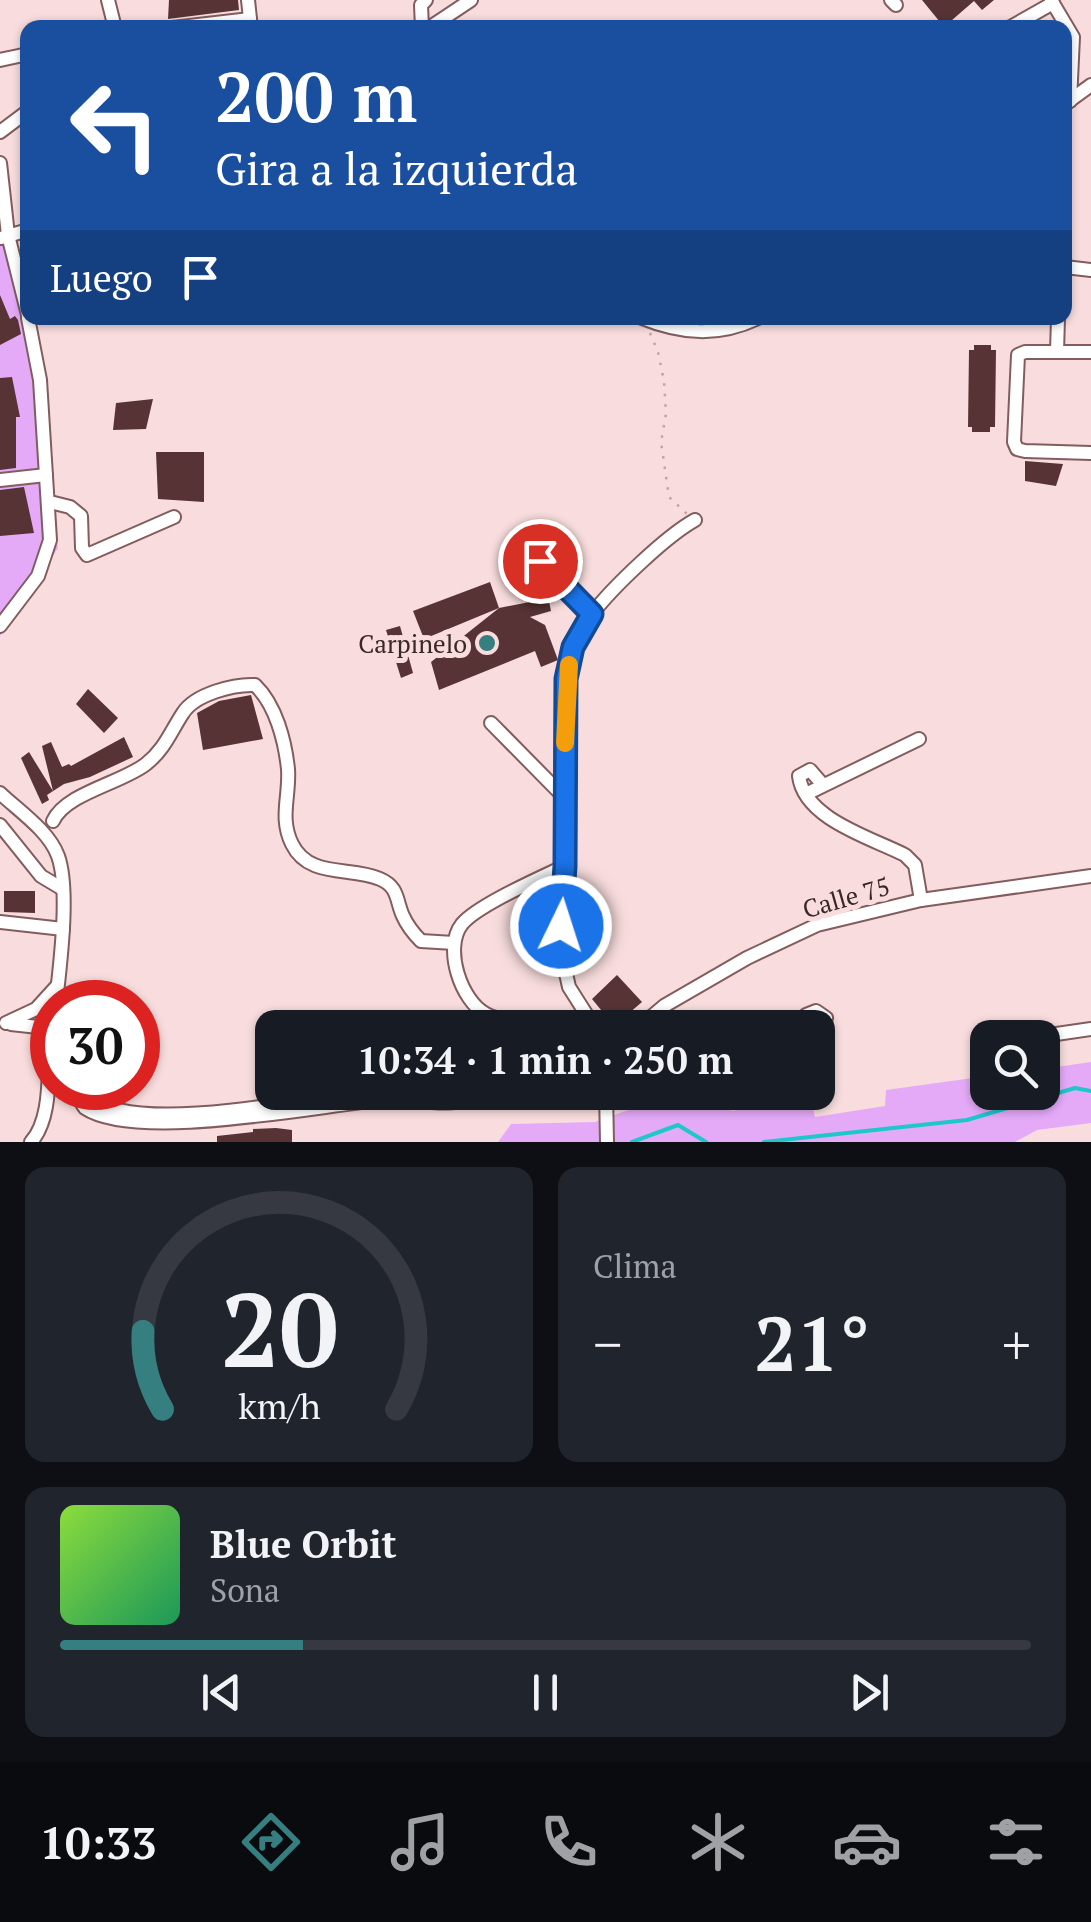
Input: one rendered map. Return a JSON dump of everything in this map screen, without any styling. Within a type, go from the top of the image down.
[{"type":"street","points":[[438,20],[472,0]]},
{"type":"street","points":[[1023,20],[1052,2]]},
{"type":"street","points":[[0,164],[4,237],[20,290]]},
{"type":"street","points":[[0,626],[38,576],[50,540],[40,380],[30,325]]},
{"type":"street","points":[[660,325],[706,333],[739,325]]},
{"type":"street","points":[[1058,325],[1058,352]]},
{"type":"street","points":[[1091,352],[1025,352],[1018,356],[1014,446],[1025,451],[1091,453]]},
{"type":"street","points":[[0,480],[46,475]]},
{"type":"street","points":[[50,502],[70,506],[81,516],[82,548],[87,555],[174,517]]},
{"type":"street","points":[[582,1010],[562,963],[560,938],[565,866],[566,679],[573,647],[592,614],[672,533],[694,520]]},
{"type":"street","points":[[540,561],[592,614]]},
{"type":"street","points":[[53,821],[74,801],[146,764],[164,747],[192,702],[241,685],[255,685],[270,702],[282,742],[288,771],[284,824],[297,853],[320,870],[381,879],[392,886],[402,915],[421,941],[454,943]]},
{"type":"street","points":[[491,723],[564,798]]},
{"type":"street","points":[[806,794],[919,740]]},
{"type":"street","points":[[823,785],[814,772],[806,770],[798,780],[825,816],[905,855],[915,866],[922,900]]},
{"type":"street","points":[[0,794],[51,844],[58,857],[62,928],[58,980]]},
{"type":"street","points":[[0,825],[41,876],[61,888]]},
{"type":"street","points":[[482,1010],[466,996],[454,943],[461,925],[476,912],[565,866]]},
{"type":"street","name":"Calle 75","points":[[659,1010],[730,968],[818,925],[922,900],[1091,876]]},
{"type":"street","points":[[0,922],[62,928]]},
{"type":"street","points":[[3,1024],[30,1012]]},
{"type":"street","points":[[3,1024],[30,1026]]},
{"type":"street","points":[[1060,1034],[1091,1029]]},
{"type":"street","points":[[117,1110],[180,1113],[255,1106]]},
{"type":"street","points":[[31,1142],[38,1134],[45,1110]]},
{"type":"street","points":[[89,1110],[115,1123],[178,1128],[261,1121],[323,1110]]},
{"type":"street","points":[[606,1110],[607,1140]]},
{"type":"path","points":[[646,325],[664,380],[666,414],[661,442],[668,498],[694,520]]},
{"type":"shaded area","points":[[0,197],[20,290],[20,325],[27,325],[36,365],[40,456],[58,548],[0,636]]},
{"type":"shaded area","points":[[1091,1062],[1091,1123],[1037,1130],[1015,1142],[498,1142],[511,1124],[595,1122],[628,1110],[813,1110],[815,1117],[885,1106],[886,1090],[970,1078],[970,1110],[1060,1110],[1060,1067]]},
{"type":"building","points":[[169,0],[238,0],[239,10],[168,19]]},
{"type":"building","points":[[922,0],[994,0],[982,10],[974,1],[952,20],[938,20]]},
{"type":"building","points":[[0,295],[10,319],[15,316],[18,320],[21,334],[0,345]]},
{"type":"building","points":[[974,345],[991,345],[991,350],[996,350],[995,427],[990,427],[990,432],[972,432],[972,427],[968,427],[969,350],[974,350]]},
{"type":"building","points":[[12,377],[20,417],[16,417],[16,468],[0,470],[0,378]]},
{"type":"building","points":[[153,399],[146,429],[113,430],[116,403]]},
{"type":"building","points":[[156,452],[204,452],[204,502],[158,499]]},
{"type":"building","points":[[1025,461],[1063,464],[1056,486],[1025,481]]},
{"type":"building","points":[[24,487],[34,533],[0,536],[0,490]]},
{"type":"building","points":[[490,582],[499,608],[424,639],[413,611]]},
{"type":"building","name":"Carpinelo","points":[[545,582],[551,611],[530,617],[545,625],[558,660],[541,667],[535,651],[439,690],[431,662],[499,608],[535,601],[533,587]]},
{"type":"building","points":[[400,626],[413,673],[401,678],[386,630]]},
{"type":"building","points":[[88,689],[118,718],[104,733],[76,704]]},
{"type":"building","points":[[251,695],[263,739],[203,750],[197,713],[219,701]]},
{"type":"building","points":[[124,737],[133,757],[64,784],[47,795],[49,800],[42,804],[21,758],[29,752],[53,791],[42,746],[51,742],[62,767],[71,766]]},
{"type":"building","points":[[4,891],[35,891],[35,913],[4,912]]},
{"type":"building","points":[[617,975],[642,1002],[633,1010],[601,1010],[592,999]]},
{"type":"building","points":[[276,1128],[292,1130],[292,1142],[217,1142],[217,1136]]},
{"type":"waterway","points":[[764,1142],[967,1120],[1075,1088],[1091,1091]]},
{"type":"waterway","points":[[632,1142],[678,1125],[706,1142]]},
{"type":"slow traffic","points":[[565,743],[569,665]]},
{"type":"place","name":"Carpinelo","points":[[487,643]]},
{"type":"route","points":[[540,561],[592,614],[573,647],[566,679],[561,926]]}]
